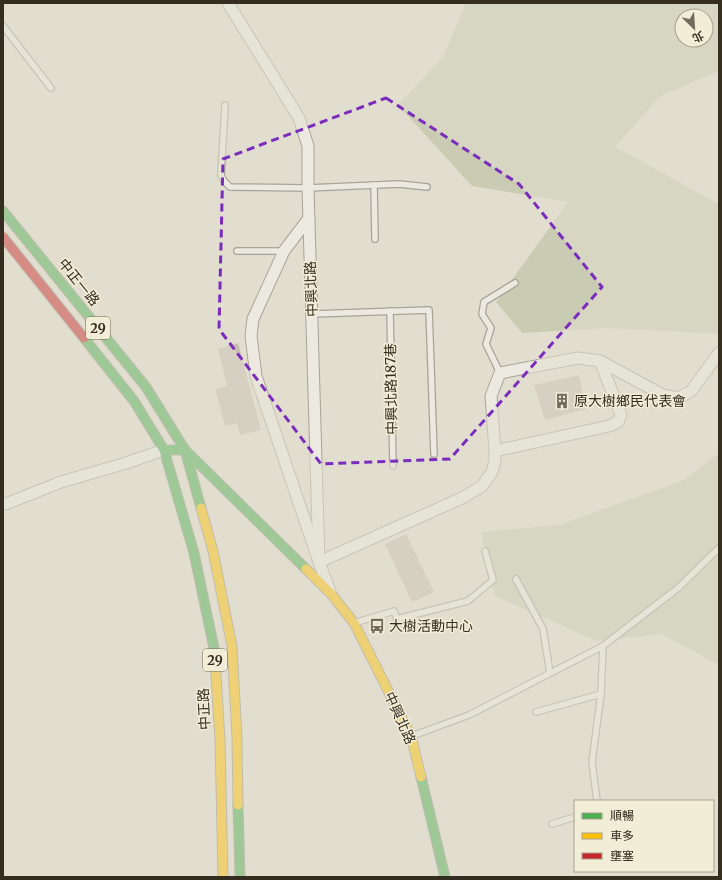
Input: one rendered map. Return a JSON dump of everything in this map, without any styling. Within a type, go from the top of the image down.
[{"type":"main road","name":"中正一路","points":[[3,210],[146,388],[185,450]]},
{"type":"main road","name":"29","points":[[3,237],[134,401],[164,450]]},
{"type":"main road","points":[[164,450],[185,450]]},
{"type":"main road","name":"中正路","points":[[164,450],[194,553],[215,653],[220,739],[223,877]]},
{"type":"main road","name":"中興北路","points":[[185,450],[332,595],[354,623],[412,736],[444,877]]},
{"type":"main road","name":"29","points":[[185,450],[213,551],[232,646],[237,737],[240,877]]},
{"type":"street","name":"中興北路","points":[[228,3],[300,118],[308,146],[319,562],[332,595]]},
{"type":"street","points":[[309,218],[284,252],[253,319],[251,336],[256,376],[319,562],[462,498],[482,486],[492,472],[495,461],[491,396],[500,373],[578,358],[600,361],[663,395],[679,398],[691,391],[719,353]]},
{"type":"street","points":[[495,451],[609,426],[618,422],[621,415],[600,361]]},
{"type":"street","points":[[3,505],[61,482],[123,464],[164,450]]},
{"type":"lane","points":[[3,26],[51,88]]},
{"type":"lane","points":[[225,105],[221,175],[230,187],[308,188],[399,184],[427,187]]},
{"type":"lane","points":[[374,185],[375,239]]},
{"type":"lane","points":[[237,251],[284,252]]},
{"type":"lane","points":[[500,373],[486,344],[491,328],[482,314],[484,302],[515,283]]},
{"type":"lane","points":[[312,314],[429,310],[434,454]]},
{"type":"lane","name":"中興北路187巷","points":[[390,311],[392,466]]},
{"type":"lane","points":[[412,736],[469,715],[603,646],[678,588],[719,548]]},
{"type":"lane","points":[[354,623],[394,611],[397,619],[468,600],[493,580],[485,551]]},
{"type":"lane","points":[[516,579],[543,629],[550,673]]},
{"type":"lane","points":[[598,800],[592,762],[601,694],[603,646]]},
{"type":"lane","points":[[536,712],[601,694]]},
{"type":"lane","points":[[552,824],[574,817]]},
{"type":"highlighted area","points":[[386,98],[519,184],[602,287],[450,459],[321,464],[219,329],[223,159]]},
{"type":"green space","points":[[466,3],[719,3],[719,71],[660,96],[615,147],[719,204],[719,334],[608,328],[522,333],[496,302],[568,202],[472,186],[398,105],[443,57]]},
{"type":"green space","points":[[719,453],[719,665],[662,634],[597,641],[495,596],[481,532],[559,525],[684,480]]},
{"type":"building","points":[[238,343],[261,430],[240,435],[237,423],[225,426],[215,389],[227,386],[218,349]]},
{"type":"building","name":"原大樹鄉民代表會","points":[[579,375],[586,409],[545,420],[534,385]]},
{"type":"building","points":[[406,534],[434,592],[412,602],[385,544]]},
{"type":"traffic: fast","points":[[3,211],[146,387],[185,450],[201,508]]},
{"type":"traffic: fast","points":[[84,338],[134,401],[164,450],[194,553],[215,659]]},
{"type":"traffic: fast","points":[[164,450],[185,450],[306,569]]},
{"type":"traffic: fast","points":[[421,777],[445,877]]},
{"type":"traffic: fast","points":[[238,805],[240,877]]},
{"type":"traffic: slow","points":[[201,508],[213,551],[232,646],[237,737],[238,805]]},
{"type":"traffic: slow","points":[[306,569],[332,595],[354,623],[411,736],[421,777]]},
{"type":"traffic: slow","points":[[215,659],[220,739],[223,877]]},
{"type":"traffic: jam","points":[[3,237],[84,338]]},
{"type":"place","name":"原大樹鄉民代表會","points":[[562,401]]},
{"type":"place","name":"大樹活動中心","points":[[377,626]]}]
